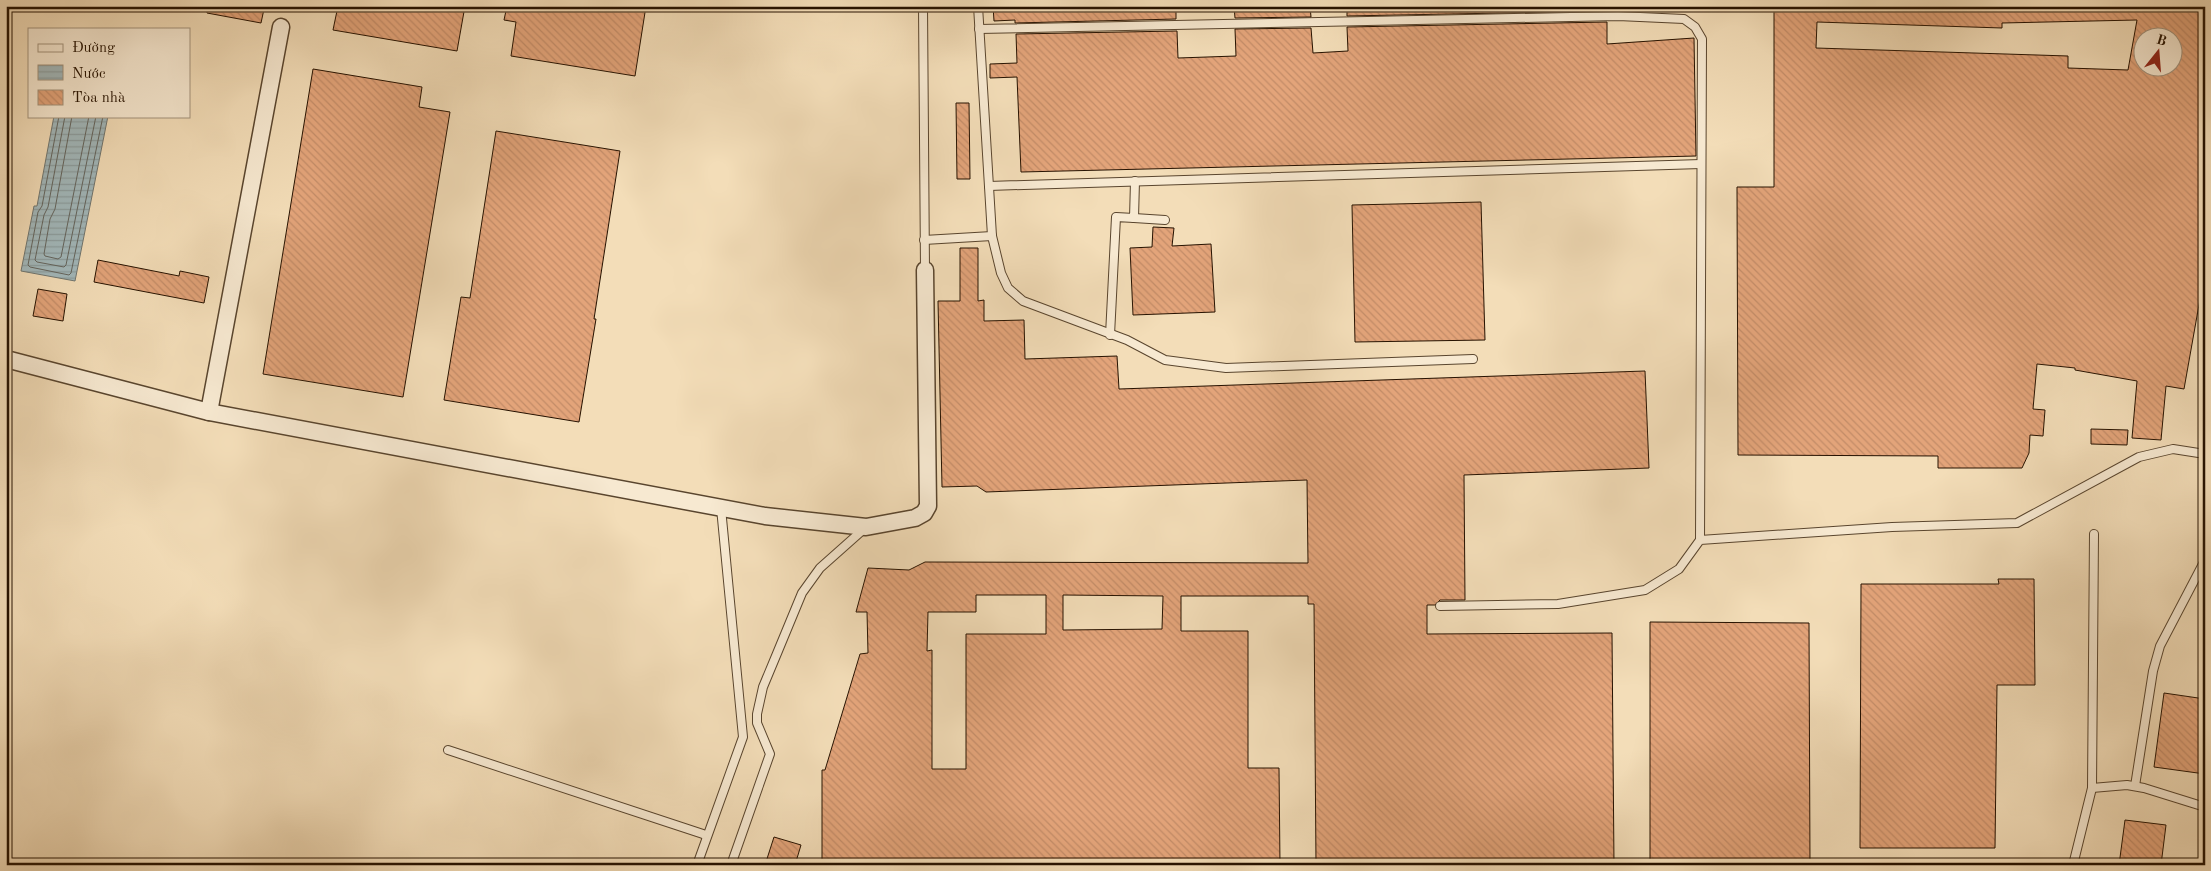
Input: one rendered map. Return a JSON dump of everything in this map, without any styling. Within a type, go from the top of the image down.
[{"type":"street","points":[[210,412],[281,27]]},
{"type":"street","points":[[6,359],[210,412],[765,516],[866,527],[915,518],[924,513],[928,506],[924,270]]},
{"type":"lane","points":[[923,6],[924,270]]},
{"type":"lane","points":[[978,6],[992,236],[1001,273],[1008,288],[1023,301],[1127,340],[1165,360],[1226,368],[1473,359]]},
{"type":"lane","points":[[979,28],[1618,16],[1684,19],[1695,28],[1702,39],[1700,540],[1679,569],[1645,590],[1558,604],[1440,606]]},
{"type":"lane","points":[[989,186],[1702,164]]},
{"type":"lane","points":[[1134,218],[1135,181]]},
{"type":"lane","points":[[1110,335],[1116,217],[1165,220]]},
{"type":"lane","points":[[924,240],[992,236]]},
{"type":"lane","points":[[1700,540],[1892,527],[2017,523],[2139,457],[2173,450],[2205,454]]},
{"type":"lane","points":[[697,865],[743,737],[721,508]]},
{"type":"lane","points":[[731,865],[770,754],[757,723],[763,687],[802,593],[820,568],[866,527]]},
{"type":"lane","points":[[2072,865],[2092,788],[2094,534]]},
{"type":"lane","points":[[2135,786],[2153,671],[2160,646],[2205,560]]},
{"type":"lane","points":[[448,750],[706,836]]},
{"type":"lane","points":[[2092,788],[2135,786],[2205,807]]},
{"type":"water","points":[[54,118],[108,118],[75,281],[21,271],[34,206],[37,206]]},
{"type":"building","points":[[207,6],[249,6],[264,9],[261,23],[207,13]]},
{"type":"building","points":[[338,6],[465,6],[457,51],[333,30]]},
{"type":"building","points":[[507,6],[646,6],[635,76],[511,56],[516,22],[504,20]]},
{"type":"building","points":[[993,6],[1176,6],[1176,19],[1015,23],[1015,20],[994,21]]},
{"type":"building","points":[[1234,6],[1310,6],[1311,17],[1235,18]]},
{"type":"building","points":[[1347,6],[1607,6],[1607,11],[1347,16]]},
{"type":"building","points":[[1774,6],[2205,6],[2205,271],[2184,389],[2166,386],[2161,440],[2132,438],[2137,381],[2075,370],[2075,368],[2037,364],[2033,409],[2045,410],[2043,436],[2030,435],[2029,453],[2022,468],[1938,468],[1938,456],[1738,455],[1737,187],[1774,187]],"holes":[[[2137,20],[2136,28],[2184,28],[2184,78],[2134,78],[2134,37],[2128,70],[2068,68],[2068,56],[1816,48],[1817,22],[2002,28],[2002,23]]]},
{"type":"building","points":[[1607,22],[1607,44],[1694,38],[1696,156],[1021,172],[1017,77],[990,78],[990,64],[1017,63],[1016,34],[1177,31],[1178,58],[1236,56],[1235,29],[1311,28],[1313,53],[1348,51],[1347,27]]},
{"type":"building","points":[[313,69],[422,87],[419,107],[450,112],[403,397],[263,374]]},
{"type":"building","points":[[956,103],[969,103],[970,179],[957,179]]},
{"type":"building","points":[[496,131],[620,151],[579,422],[444,400],[461,297],[470,298]]},
{"type":"building","points":[[1481,202],[1485,340],[1355,342],[1352,205]]},
{"type":"building","points":[[1153,227],[1174,228],[1172,246],[1211,244],[1215,312],[1133,315],[1130,248],[1152,247]]},
{"type":"building","points":[[960,248],[978,248],[978,301],[984,300],[984,321],[1024,320],[1025,359],[1117,356],[1119,389],[1645,371],[1649,468],[1464,475],[1465,600],[1440,600],[1435,605],[1427,605],[1427,634],[1612,633],[1614,865],[1316,865],[1314,604],[1308,604],[1308,596],[1181,596],[1181,631],[1248,631],[1248,768],[1279,768],[1280,865],[822,865],[822,770],[825,770],[860,654],[868,653],[867,612],[856,612],[868,568],[909,570],[925,562],[1308,563],[1307,480],[986,492],[977,486],[942,487],[938,301],[960,301]],"holes":[[[976,595],[1046,595],[1046,634],[966,634],[966,769],[932,769],[932,650],[927,651],[928,612],[976,612]],[[1063,595],[1163,596],[1162,629],[1063,630]]]},
{"type":"building","points":[[98,260],[179,276],[180,271],[209,277],[204,303],[94,282]]},
{"type":"building","points":[[38,289],[67,294],[63,321],[33,316]]},
{"type":"building","points":[[2091,429],[2128,430],[2127,445],[2091,444]]},
{"type":"building","points":[[1998,579],[2034,579],[2035,685],[1997,685],[1995,848],[1860,848],[1861,584],[1999,584]]},
{"type":"building","points":[[1650,622],[1809,623],[1810,865],[1650,865]]},
{"type":"building","points":[[2164,693],[2205,699],[2205,774],[2154,767]]},
{"type":"building","points":[[2125,820],[2166,825],[2161,865],[2119,865]]},
{"type":"building","points":[[774,837],[801,845],[795,865],[765,865]]}]
